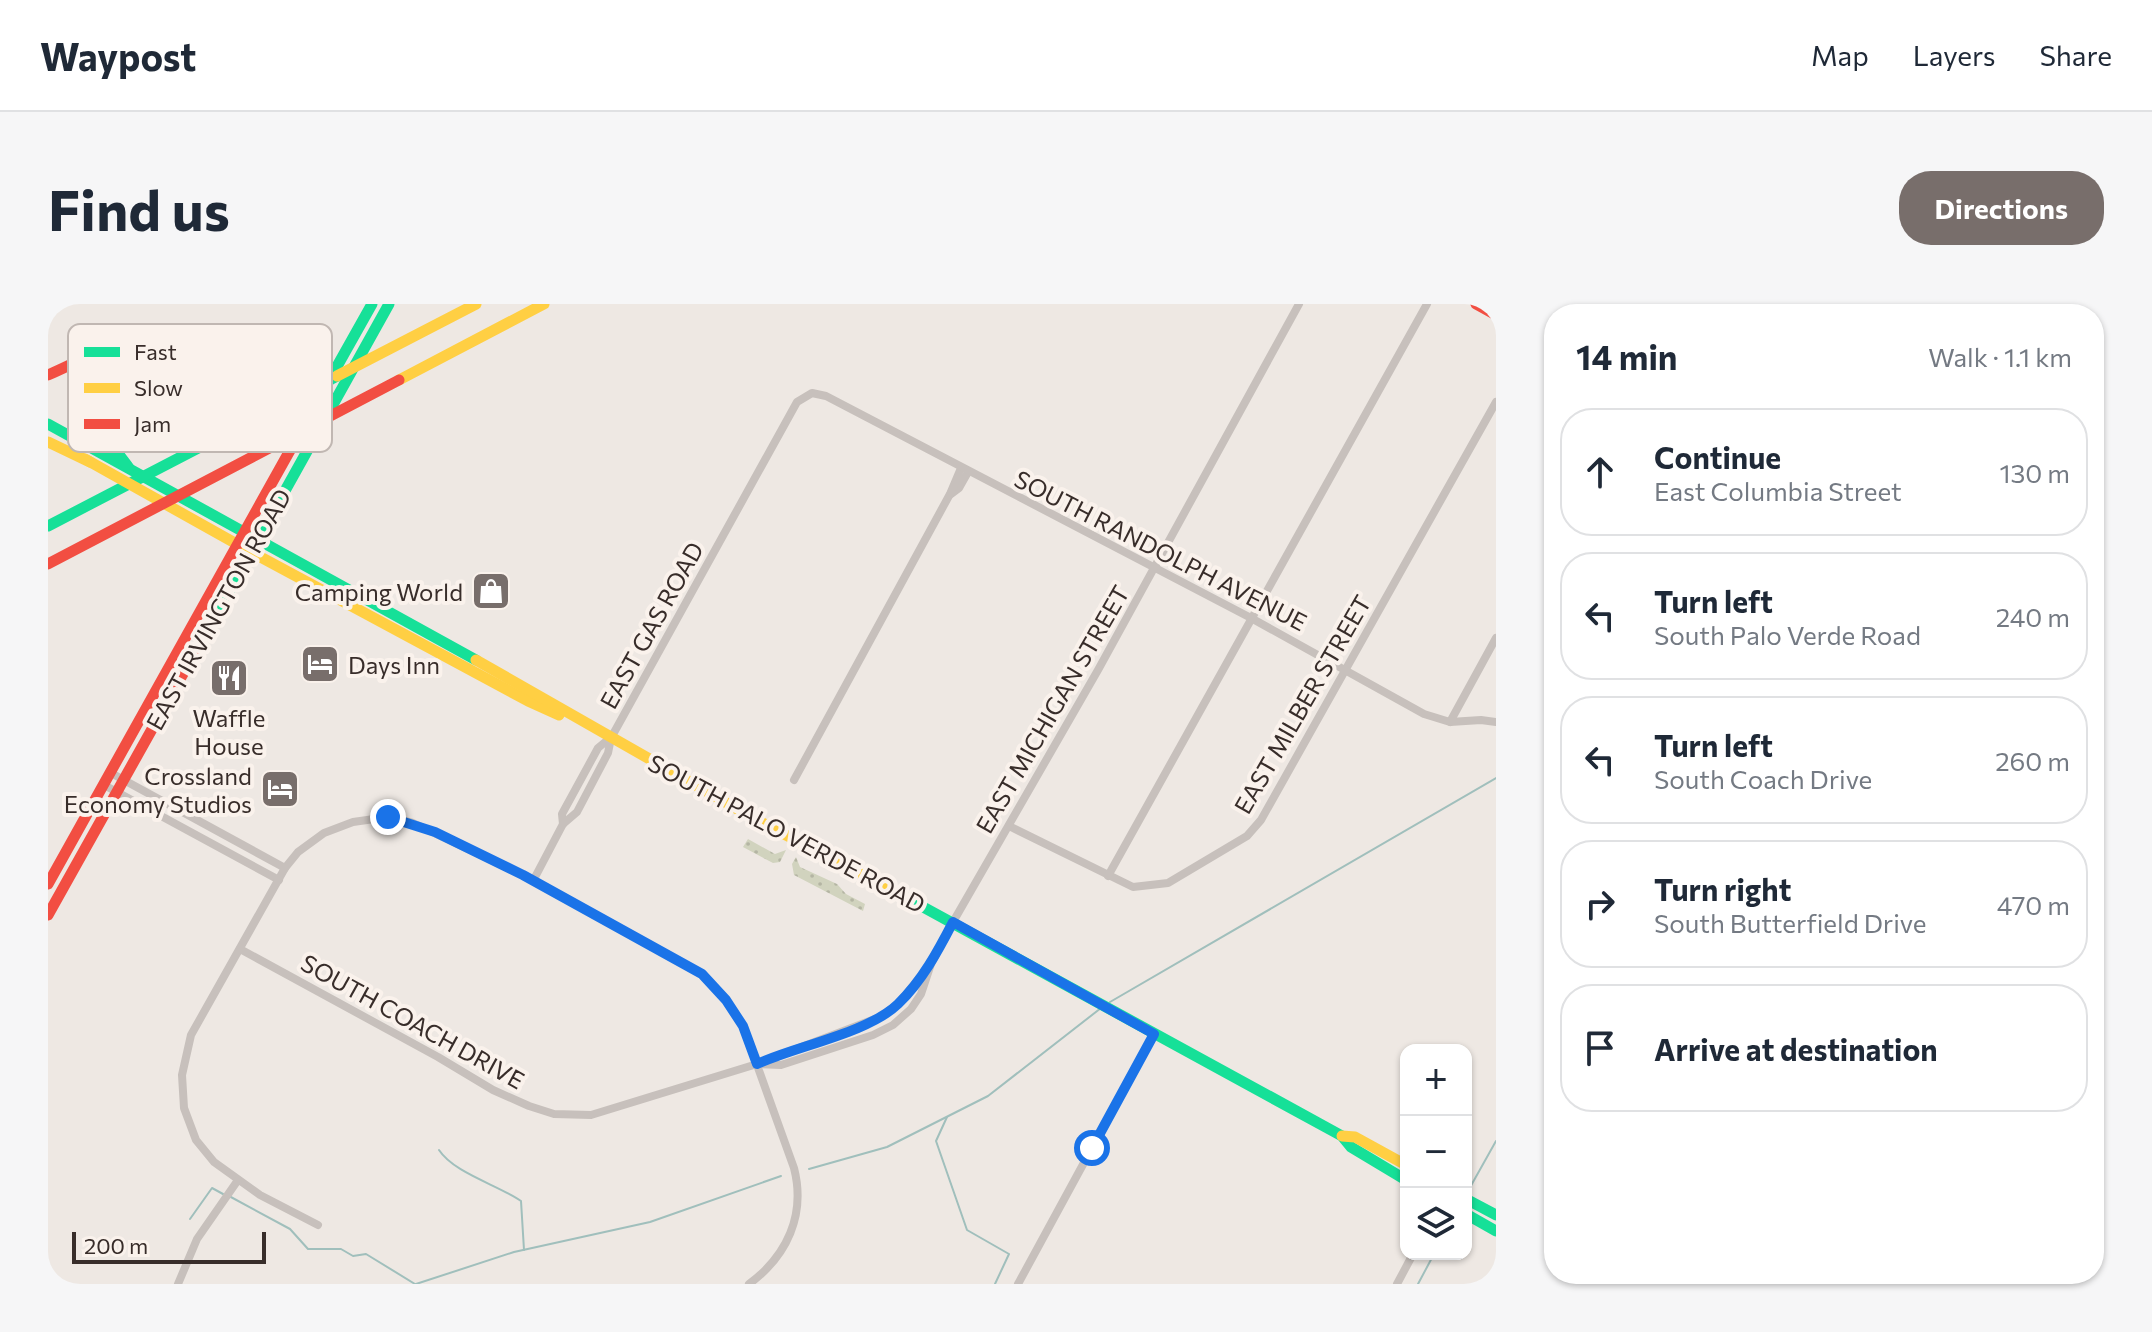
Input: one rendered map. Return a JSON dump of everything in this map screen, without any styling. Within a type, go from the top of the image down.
[{"type":"main road","name":"EAST IRVINGTON ROAD","points":[[332,376],[372,304]]},
{"type":"main road","name":"EAST IRVINGTON ROAD","points":[[332,406],[389,304]]},
{"type":"main road","points":[[332,376],[476,304]]},
{"type":"main road","points":[[332,414],[544,304]]},
{"type":"main road","points":[[1476,304],[1496,315]]},
{"type":"main road","points":[[48,375],[68,367]]},
{"type":"main road","name":"SOUTH PALO VERDE ROAD","points":[[48,424],[68,435]]},
{"type":"main road","name":"SOUTH PALO VERDE ROAD","points":[[48,440],[68,450]]},
{"type":"main road","name":"SOUTH PALO VERDE ROAD","points":[[71,452],[528,701],[611,738]]},
{"type":"main road","name":"SOUTH PALO VERDE ROAD","points":[[100,452],[753,818],[953,922],[1342,1136],[1351,1147],[1400,1176]]},
{"type":"main road","points":[[110,452],[129,468]]},
{"type":"main road","points":[[164,464],[182,452]]},
{"type":"main road","points":[[48,525],[187,452]]},
{"type":"main road","points":[[48,564],[261,452]]},
{"type":"main road","name":"EAST IRVINGTON ROAD","points":[[48,884],[290,452]]},
{"type":"main road","name":"EAST IRVINGTON ROAD","points":[[48,915],[306,452]]},
{"type":"main road","points":[[438,653],[460,659],[493,676],[502,676]]},
{"type":"main road","name":"SOUTH PALO VERDE ROAD","points":[[1342,1136],[1355,1137],[1400,1162]]},
{"type":"main road","points":[[1472,1202],[1496,1215]]},
{"type":"main road","points":[[1472,1217],[1496,1231]]},
{"type":"street","name":"EAST MICHIGAN STREET","points":[[953,922],[1155,568],[1299,304]]},
{"type":"street","points":[[1108,876],[1427,304]]},
{"type":"street","name":"SOUTH RANDOLPH AVENUE","points":[[812,393],[826,396],[1251,618],[1424,714],[1450,722],[1496,722]]},
{"type":"street","name":"EAST GAS ROAD","points":[[533,881],[563,824],[577,812],[608,753],[611,738],[797,402],[812,393]]},
{"type":"street","name":"EAST MILBER STREET","points":[[1009,826],[1133,887],[1168,883],[1247,836],[1261,820],[1496,402]]},
{"type":"street","points":[[794,780],[964,470]]},
{"type":"street","points":[[1450,722],[1496,638]]},
{"type":"street","points":[[111,773],[285,868]]},
{"type":"street","points":[[104,785],[279,880]]},
{"type":"street","points":[[318,1225],[238,1180],[214,1162],[196,1140],[184,1108],[182,1075],[191,1035],[285,868],[298,852],[324,833],[353,822],[388,817],[435,832],[533,881],[702,974],[726,1000],[743,1026],[794,1168],[799,1198],[792,1232],[781,1253],[749,1284]]},
{"type":"street","points":[[227,852],[245,856],[273,872],[285,868]]},
{"type":"street","name":"SOUTH COACH DRIVE","points":[[757,1064],[781,1065],[873,1035],[893,1025],[911,1009],[921,994],[931,964],[953,922]]},
{"type":"street","name":"SOUTH COACH DRIVE","points":[[240,949],[491,1089],[554,1114],[591,1115],[757,1064],[852,1029],[898,1004],[931,964]]},
{"type":"street","points":[[886,1013],[893,1025]]},
{"type":"street","points":[[1018,1284],[1154,1034]]},
{"type":"street","points":[[178,1284],[197,1239],[238,1180]]},
{"type":"street","points":[[1397,1284],[1410,1260]]},
{"type":"green space","points":[[748,839],[775,854],[786,850],[780,862],[773,863],[743,847]]},
{"type":"green space","points":[[796,857],[800,867],[837,884],[846,894],[865,904],[863,911],[794,875],[792,864]]},
{"type":"waterway","points":[[1110,1002],[1496,778]]},
{"type":"waterway","points":[[809,1169],[887,1147],[988,1096],[1101,1008]]},
{"type":"waterway","points":[[947,1117],[936,1141],[967,1230],[1009,1254],[995,1284]]},
{"type":"waterway","points":[[1470,1188],[1496,1141]]},
{"type":"waterway","points":[[439,1150],[465,1172],[521,1201],[524,1250]]},
{"type":"waterway","points":[[416,1284],[514,1252],[650,1222],[781,1176]]},
{"type":"waterway","points":[[190,1219],[212,1188],[223,1194]]},
{"type":"waterway","points":[[229,1196],[290,1229],[308,1249],[341,1249],[353,1256],[366,1254],[415,1284]]},
{"type":"waterway","points":[[1418,1284],[1431,1260]]},
{"type":"traffic: fast","points":[[332,375],[372,304]]},
{"type":"traffic: fast","points":[[332,406],[389,304]]},
{"type":"traffic: fast","points":[[332,379],[337,376]]},
{"type":"traffic: fast","points":[[48,424],[68,435]]},
{"type":"traffic: fast","points":[[99,452],[476,660]]},
{"type":"traffic: fast","points":[[117,452],[129,468]]},
{"type":"traffic: fast","points":[[48,526],[191,452]]},
{"type":"traffic: fast","points":[[203,638],[307,452]]},
{"type":"traffic: fast","points":[[892,890],[1342,1136],[1351,1147],[1400,1176]]},
{"type":"traffic: fast","points":[[1472,1202],[1496,1215]]},
{"type":"traffic: fast","points":[[1472,1217],[1496,1231]]},
{"type":"traffic: slow","points":[[337,376],[476,304]]},
{"type":"traffic: slow","points":[[399,380],[544,304]]},
{"type":"traffic: slow","points":[[48,442],[68,452]]},
{"type":"traffic: slow","points":[[69,452],[90,462]]},
{"type":"traffic: slow","points":[[85,459],[251,552],[559,715]]},
{"type":"traffic: slow","points":[[476,660],[753,818],[892,890]]},
{"type":"traffic: slow","points":[[1342,1136],[1355,1137],[1400,1162]]},
{"type":"traffic: jam","points":[[1476,304],[1496,315]]},
{"type":"traffic: jam","points":[[48,375],[68,366]]},
{"type":"traffic: jam","points":[[332,415],[399,380]]},
{"type":"traffic: jam","points":[[48,564],[262,452]]},
{"type":"traffic: jam","points":[[48,884],[289,452]]},
{"type":"traffic: jam","points":[[48,915],[203,638]]},
{"type":"place","name":"Camping World","points":[[491,591]]},
{"type":"place","name":"Days Inn","points":[[320,664]]},
{"type":"place","name":"Waffle House","points":[[229,678]]},
{"type":"place","name":"Crossland Economy Studios","points":[[280,789]]},
{"type":"route","points":[[388,817],[435,832],[523,875],[702,974],[726,1000],[743,1026],[757,1064],[886,1013],[898,1004],[931,964],[953,922],[1154,1034],[1092,1148]]}]
